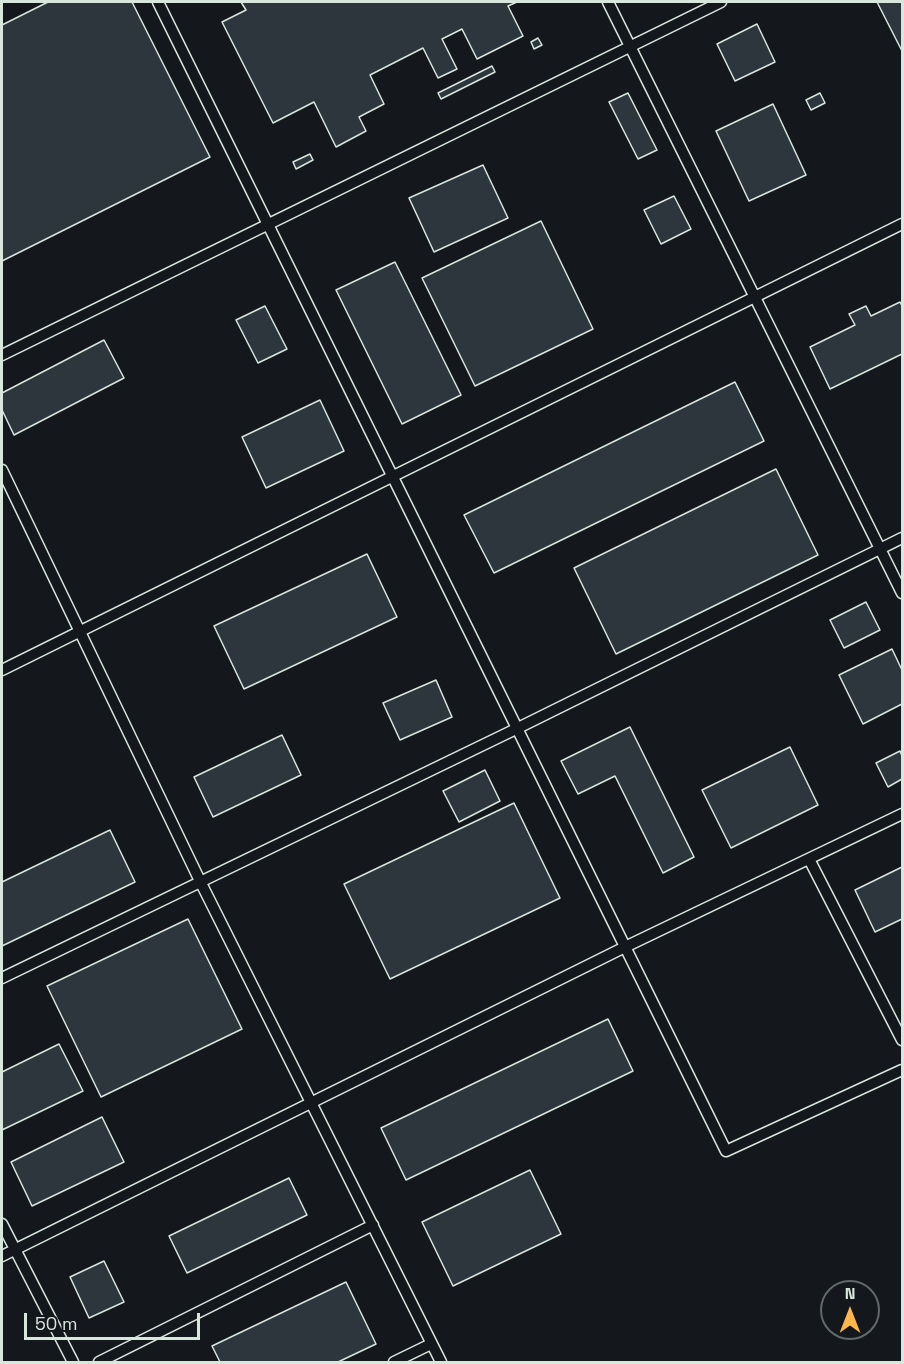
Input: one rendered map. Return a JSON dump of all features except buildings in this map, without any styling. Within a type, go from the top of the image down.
[{"type":"lane","points":[[158,2],[726,1151],[903,1070]]},
{"type":"lane","points":[[608,2],[903,592]]},
{"type":"lane","points":[[2,355],[721,2]]},
{"type":"lane","points":[[2,670],[903,224]]},
{"type":"lane","points":[[2,470],[201,883],[441,1362]]},
{"type":"lane","points":[[2,978],[201,883],[903,538]]},
{"type":"lane","points":[[2,1256],[624,947],[903,814]]},
{"type":"lane","points":[[809,859],[903,1040]]},
{"type":"lane","points":[[2,1224],[73,1362]]},
{"type":"lane","points":[[99,1362],[373,1226]]},
{"type":"lane","points":[[394,1362],[431,1344]]}]
